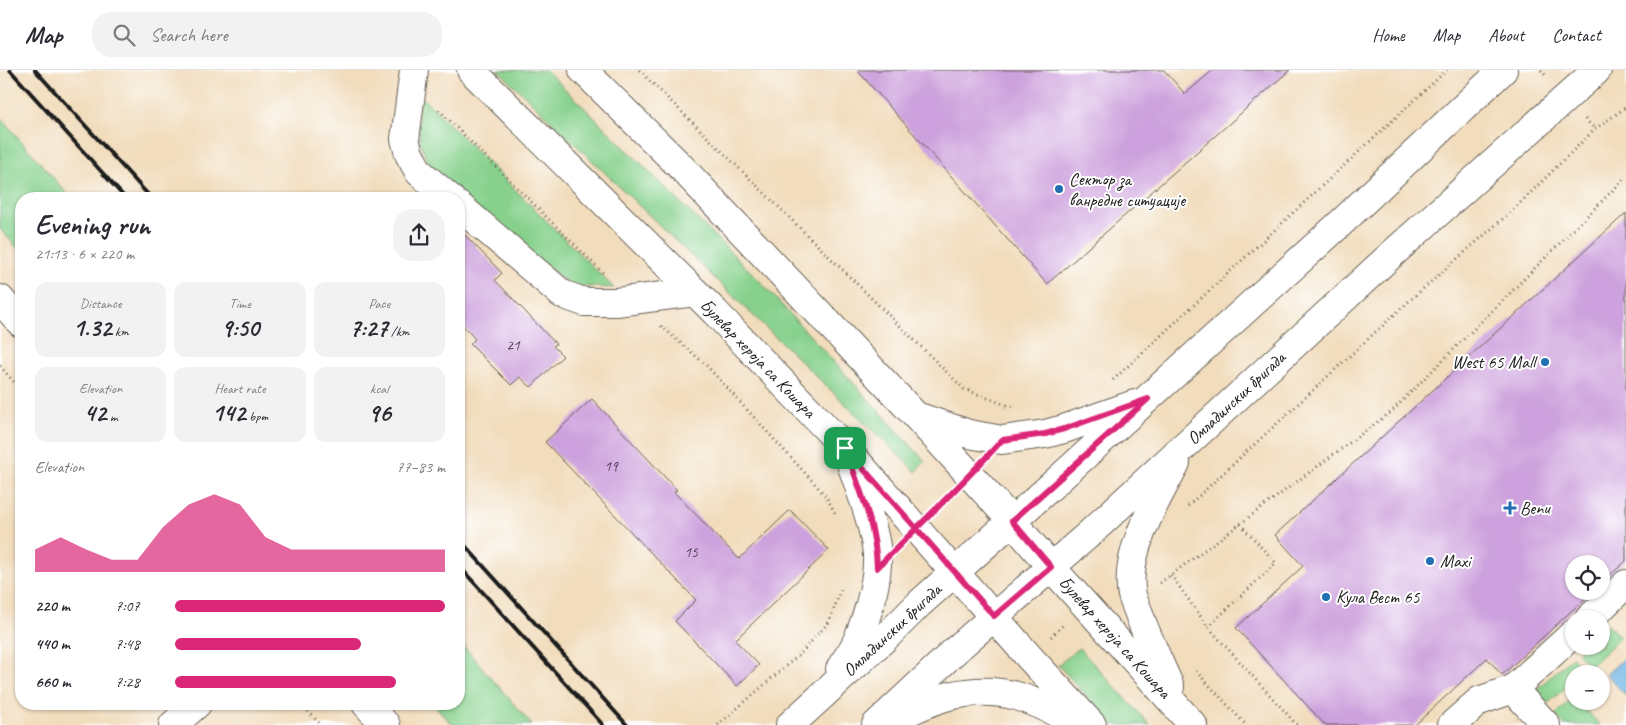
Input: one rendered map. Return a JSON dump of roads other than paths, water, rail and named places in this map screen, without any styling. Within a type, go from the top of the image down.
[{"type":"main road","points":[[414,70],[405,138],[409,154],[419,172],[443,192]]},
{"type":"main road","name":"Булевар хероја са Кошара","points":[[471,70],[695,292],[845,448],[1030,658],[1092,725]]},
{"type":"main road","name":"Булевар хероја са Кошара","points":[[583,70],[682,168],[971,476],[1187,718]]},
{"type":"main road","name":"Омладинских бригада","points":[[790,725],[955,572],[1382,185],[1503,70]]},
{"type":"main road","name":"Омладинских бригада","points":[[876,725],[994,616],[1089,534],[1391,254],[1597,70]]},
{"type":"main road","points":[[465,211],[562,294],[584,302],[616,302],[695,292]]},
{"type":"main road","points":[[0,300],[15,316]]},
{"type":"main road","points":[[914,415],[969,434],[1002,440],[1045,434],[1064,429],[1148,399]]},
{"type":"main road","points":[[1187,718],[1153,649],[1132,594],[1131,562],[1137,541],[1157,498],[1188,443]]},
{"type":"main road","points":[[826,693],[856,643],[868,610],[877,568],[876,546],[863,498],[845,448]]},
{"type":"main road","points":[[1599,610],[1626,584]]},
{"type":"main road","points":[[1452,725],[1479,700],[1513,689],[1565,641]]},
{"type":"main road","points":[[1513,689],[1546,725]]},
{"type":"main road","points":[[881,725],[948,696],[979,692],[996,692],[1021,696],[1053,710],[1077,725]]},
{"type":"main road","points":[[173,725],[190,710]]},
{"type":"main road","points":[[372,710],[386,725]]},
{"type":"water","points":[[1626,657],[1626,696],[1610,678],[1610,671]]},
{"type":"railway","points":[[10,70],[120,192]]},
{"type":"railway","points":[[35,70],[146,192]]},
{"type":"railway","points":[[465,546],[627,725]]},
{"type":"railway","points":[[465,573],[603,725]]},
{"type":"place","name":"Сектор за ванредне ситуације","points":[[1059,189]]},
{"type":"place","name":"West 65 Mall","points":[[1545,362]]},
{"type":"place","name":"Benu","points":[[1510,508]]},
{"type":"place","name":"Maxi","points":[[1430,561]]},
{"type":"place","name":"Кула Вест 65","points":[[1326,597]]}]
